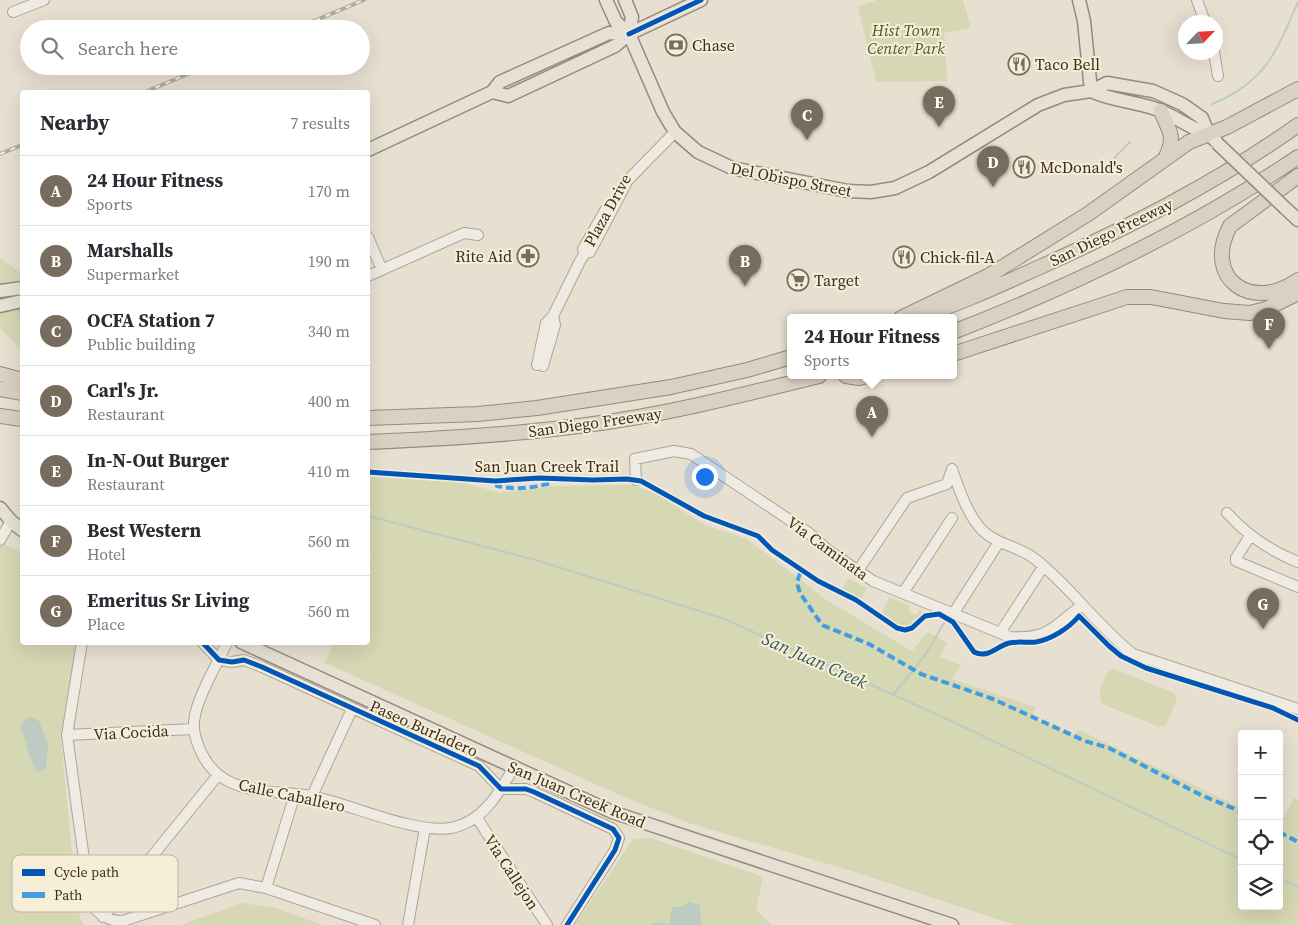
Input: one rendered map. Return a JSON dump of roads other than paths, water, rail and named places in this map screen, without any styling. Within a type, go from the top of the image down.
[{"type":"highway","points":[[909,314],[988,276],[1088,214],[1189,142],[1213,139],[1298,89]]},
{"type":"highway","points":[[1161,111],[1172,135],[1172,143],[1166,157]]},
{"type":"highway","name":"San Diego Freeway","points":[[926,314],[964,301],[1139,221],[1263,149],[1298,125]]},
{"type":"highway","name":"San Diego Freeway","points":[[957,330],[1101,270],[1159,241],[1213,211],[1298,156]]},
{"type":"highway","points":[[1298,176],[1230,226],[1224,237],[1221,253],[1222,263],[1229,279],[1244,291],[1269,294],[1298,280]]},
{"type":"highway","points":[[957,353],[1127,297],[1152,297],[1224,311],[1250,313],[1280,304],[1298,293]]},
{"type":"highway","name":"San Diego Freeway","points":[[370,418],[478,414],[547,406],[671,387],[747,370],[787,358]]},
{"type":"highway","points":[[0,374],[20,379]]},
{"type":"highway","name":"San Diego Freeway","points":[[370,442],[493,436],[587,425],[712,403],[807,379]]},
{"type":"highway","points":[[0,389],[20,392]]},
{"type":"highway","points":[[0,416],[20,419]]},
{"type":"main road","name":"Del Obispo Street","points":[[606,0],[616,22],[628,34],[663,112],[675,132],[698,152],[732,168],[839,190],[871,192],[895,188],[918,178],[1038,105],[1064,95],[1092,91],[1107,83],[1137,87],[1161,94],[1182,104],[1202,118],[1213,139]]},
{"type":"main road","name":"Del Obispo Street","points":[[625,0],[632,17],[628,34]]},
{"type":"main road","points":[[370,149],[492,92],[500,82],[609,33],[628,34],[701,0]]},
{"type":"main road","points":[[1079,0],[1084,21],[1092,91],[1107,99],[1133,103],[1161,111],[1191,129],[1213,139],[1298,220]]},
{"type":"main road","points":[[0,291],[20,288]]},
{"type":"main road","points":[[0,306],[20,301]]},
{"type":"main road","points":[[0,508],[10,522],[20,529]]},
{"type":"main road","name":"San Juan Creek Road","points":[[248,645],[612,812],[928,922],[952,925]]},
{"type":"street","points":[[13,12],[44,0]]},
{"type":"street","points":[[1197,0],[1202,15]]},
{"type":"street","points":[[1215,60],[1218,76]]},
{"type":"street","name":"Plaza Drive","points":[[540,366],[555,326],[553,316],[585,253],[583,249],[622,177],[636,161],[661,139],[675,132]]},
{"type":"street","points":[[370,275],[464,233],[478,235]]},
{"type":"street","points":[[370,242],[382,270]]},
{"type":"street","name":"Via Caminata","points":[[636,480],[635,459],[674,451],[691,454],[809,533],[857,572],[902,593],[1010,636],[1028,638],[1046,633],[1077,609]]},
{"type":"street","points":[[857,572],[907,498],[946,484],[952,468],[972,516],[982,529],[999,542],[1026,553],[1043,567],[1077,609],[1133,654],[1298,709]]},
{"type":"street","points":[[1227,513],[1250,536],[1298,562]]},
{"type":"street","points":[[902,593],[952,518]]},
{"type":"street","points":[[0,540],[10,522]]},
{"type":"street","points":[[1250,536],[1236,561],[1298,587]]},
{"type":"street","points":[[953,614],[999,542]]},
{"type":"street","points":[[1000,633],[1043,567]]},
{"type":"street","points":[[82,645],[67,735],[84,855]]},
{"type":"street","points":[[205,645],[219,660]]},
{"type":"street","name":"Calle Caballero","points":[[226,645],[199,703],[194,729],[198,747],[218,775],[245,787],[312,796],[425,828],[451,828],[477,818],[501,789],[514,767]]},
{"type":"street","name":"Paseo Burladero","points":[[219,660],[251,663],[479,766],[501,789]]},
{"type":"street","points":[[312,796],[352,709]]},
{"type":"street","name":"Via Cocida","points":[[67,735],[194,729]]},
{"type":"street","points":[[153,855],[218,775]]},
{"type":"street","points":[[501,789],[526,789],[534,792],[605,823],[613,829],[619,838],[615,850],[567,925]]},
{"type":"street","points":[[266,888],[295,794]]},
{"type":"street","name":"Via Callejon","points":[[477,818],[547,925]]},
{"type":"street","points":[[408,925],[425,828]]},
{"type":"street","points":[[178,903],[239,883],[266,888],[375,925]]},
{"type":"street","points":[[99,912],[103,917],[114,921],[123,921],[150,912]]},
{"type":"street","points":[[103,917],[107,912]]},
{"type":"waterway","points":[[1212,104],[1245,86],[1267,64],[1283,36],[1298,2]]},
{"type":"waterway","points":[[1106,174],[1116,156],[1130,142]]},
{"type":"waterway","name":"San Juan Creek","points":[[16,308],[20,313]]},
{"type":"waterway","name":"San Juan Creek","points":[[370,517],[532,559],[722,618],[945,718],[1238,858]]},
{"type":"waterway","points":[[893,695],[924,657],[944,623]]},
{"type":"waterway","name":"San Juan Creek","points":[[1283,880],[1298,887]]},
{"type":"railway","points":[[316,20],[364,0]]},
{"type":"railway","points":[[150,90],[186,75]]},
{"type":"railway","points":[[0,154],[20,146]]},
{"type":"place","name":"Chase","points":[[676,45]]},
{"type":"place","name":"Taco Bell","points":[[1019,64]]},
{"type":"place","name":"In-N-Out Burger","points":[[939,127]]},
{"type":"place","name":"OCFA Station 7","points":[[807,140]]},
{"type":"place","name":"McDonald's","points":[[1024,167]]},
{"type":"place","name":"Carl's Jr.","points":[[993,187]]},
{"type":"place","name":"Rite Aid","points":[[528,256]]},
{"type":"place","name":"Chick-fil-A","points":[[904,257]]},
{"type":"place","name":"Target","points":[[798,280]]},
{"type":"place","name":"Marshalls","points":[[745,286]]},
{"type":"place","name":"Best Western","points":[[1269,349]]},
{"type":"place","name":"24 Hour Fitness","points":[[872,437]]},
{"type":"place","name":"Emeritus Sr Living","points":[[1263,629]]},
{"type":"park label","name":"Hist Town Center Park","points":[[906,39]]}]
